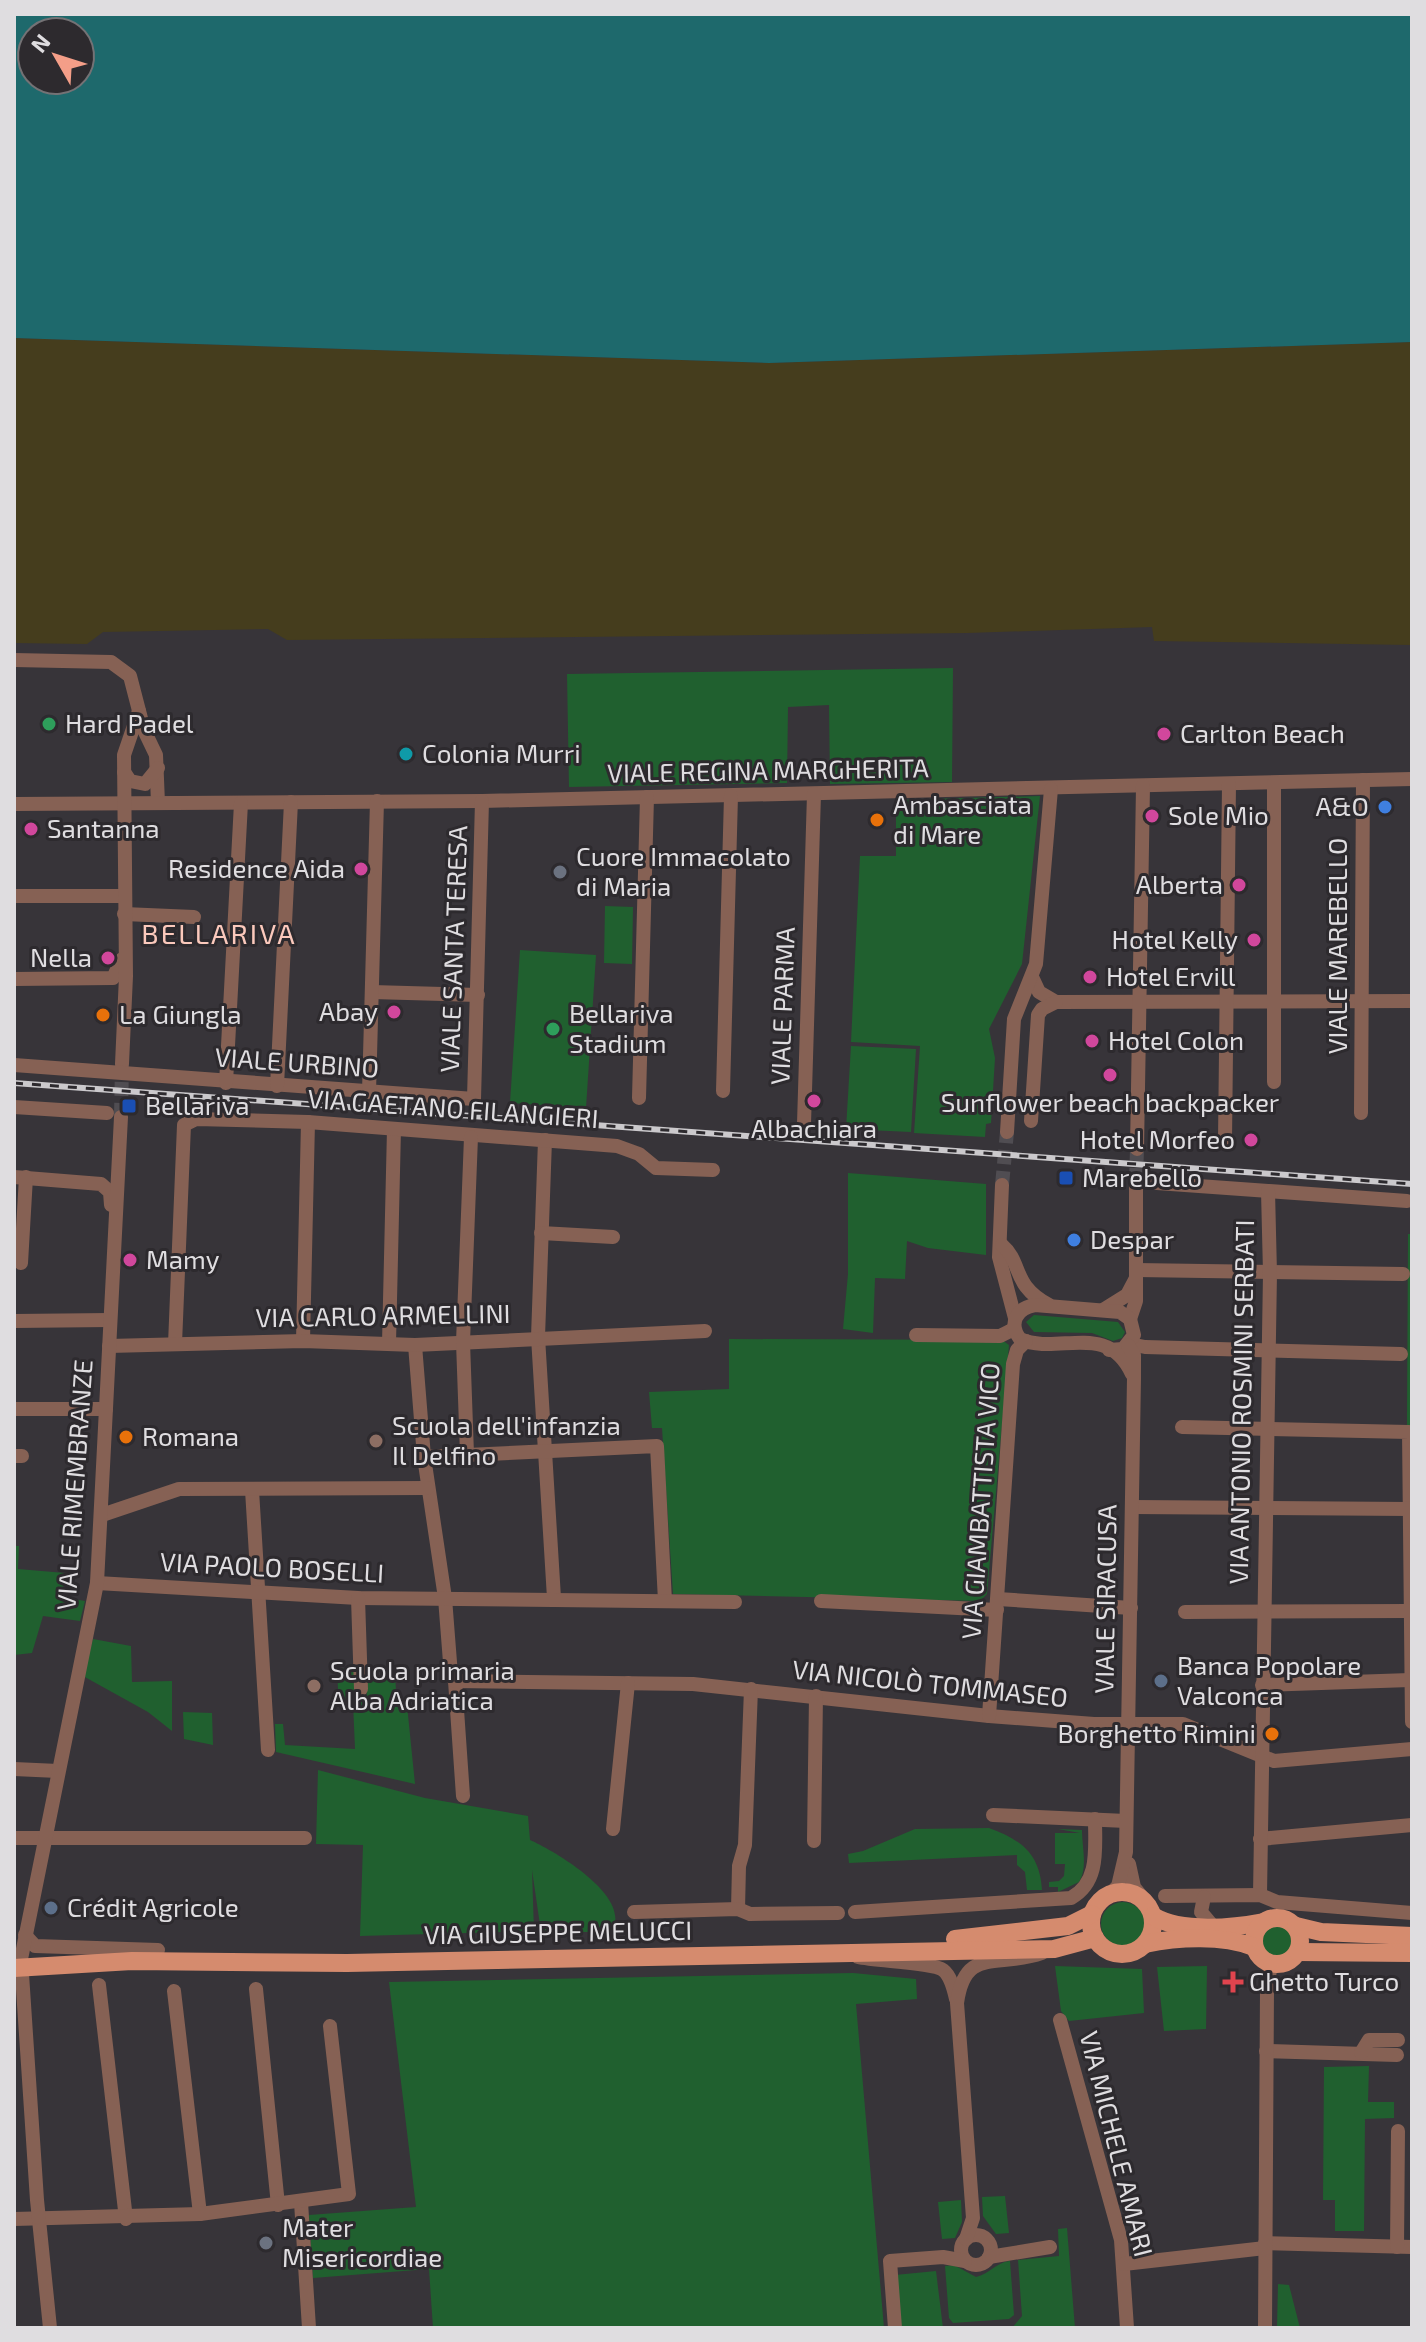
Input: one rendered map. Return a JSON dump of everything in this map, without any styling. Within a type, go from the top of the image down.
[{"type":"main road","points":[[1254,1947],[1228,1940],[1162,1940],[1122,1955],[1109,1952],[1095,1938],[1092,1914],[1109,1895],[1129,1892],[1162,1922],[1212,1925],[1281,1918],[1296,1926],[1321,1932],[1412,1936]]},
{"type":"main road","points":[[1145,1944],[1153,1928],[1149,1909]]},
{"type":"main road","name":"VIA GIUSEPPE MELUCCI","points":[[17,1964],[158,1950],[341,1952],[976,1938],[1068,1926],[1092,1914]]},
{"type":"main road","points":[[1264,1922],[1254,1936],[1254,1947],[1260,1958],[1271,1964],[1290,1961],[1298,1952],[1301,1939],[1296,1926]]},
{"type":"main road","name":"VIA GIUSEPPE MELUCCI","points":[[17,1964],[132,1961],[347,1963],[1054,1949],[1095,1938]]},
{"type":"main road","points":[[1298,1952],[1412,1953]]},
{"type":"street","points":[[14,660],[111,662],[130,676],[158,768],[158,803]]},
{"type":"street","points":[[120,1069],[124,756],[139,711]]},
{"type":"street","points":[[124,756],[136,744],[153,748]]},
{"type":"street","points":[[124,772],[130,781],[145,784],[158,768]]},
{"type":"street","name":"VIALE REGINA MARGHERITA","points":[[14,804],[482,801],[1412,779]]},
{"type":"street","name":"VIALE MAREBELLO","points":[[1361,1113],[1363,780]]},
{"type":"street","points":[[1274,783],[1274,1082]]},
{"type":"street","points":[[1225,1141],[1229,784]]},
{"type":"street","points":[[1137,1149],[1143,786]]},
{"type":"street","points":[[1007,1132],[1014,1019],[1032,977],[1051,789]]},
{"type":"street","name":"VIALE PARMA","points":[[804,1124],[814,794]]},
{"type":"street","points":[[723,1091],[731,796]]},
{"type":"street","points":[[639,1098],[647,797]]},
{"type":"street","points":[[369,1092],[377,801]]},
{"type":"street","name":"VIALE SANTA TERESA","points":[[474,1099],[482,801]]},
{"type":"street","points":[[277,1086],[291,802]]},
{"type":"street","points":[[226,1083],[241,803]]},
{"type":"street","points":[[14,896],[124,896]]},
{"type":"street","points":[[124,914],[194,917]]},
{"type":"street","points":[[14,979],[113,978],[120,968],[123,954]]},
{"type":"street","points":[[1032,977],[1039,992],[1056,1002]]},
{"type":"street","points":[[372,992],[478,995]]},
{"type":"street","points":[[1031,1121],[1038,1015],[1042,1009],[1056,1002],[1412,1001]]},
{"type":"street","name":"VIALE URBINO","points":[[14,1065],[120,1069],[226,1083],[474,1099]]},
{"type":"street","name":"VIALE RIMEMBRANZE","points":[[14,1107],[114,1115],[114,1225],[97,1583],[46,1839],[21,1908],[25,1935],[17,1964],[50,2328]]},
{"type":"street","name":"VIA GAETANO FILANGIERI","points":[[175,1344],[184,1125],[196,1119],[212,1117],[308,1122],[617,1146],[639,1154],[656,1168],[713,1170]]},
{"type":"street","points":[[303,1341],[308,1122]]},
{"type":"street","points":[[389,1343],[394,1129]]},
{"type":"street","points":[[467,1454],[463,1342],[471,1137]]},
{"type":"street","points":[[545,1140],[538,1337],[554,1598]]},
{"type":"street","points":[[21,1263],[20,1177],[101,1184],[110,1192],[114,1225]]},
{"type":"street","points":[[1002,1245],[1009,1251],[1021,1283],[1050,1306],[1120,1312],[1130,1319],[1136,1301],[1136,1182]]},
{"type":"street","points":[[1157,1183],[1407,1201]]},
{"type":"street","points":[[1002,1185],[1002,1245],[999,1257],[1014,1324],[1026,1341],[1087,1341],[1109,1350],[1122,1358],[1134,1378]]},
{"type":"street","name":"VIA ANTONIO ROSMINI SERBATI","points":[[1260,1895],[1270,1273],[1268,1191]]},
{"type":"street","points":[[541,1233],[613,1237]]},
{"type":"street","points":[[1136,1274],[1403,1274]]},
{"type":"street","points":[[1101,1310],[1117,1304],[1136,1274]]},
{"type":"street","name":"VIA GIAMBATTISTA VICO","points":[[916,1335],[1000,1336],[1029,1306],[1050,1306]]},
{"type":"street","name":"VIALE SIRACUSA","points":[[1130,1319],[1134,1378],[1126,1852],[1129,1875],[1149,1909]]},
{"type":"street","points":[[14,1321],[110,1320]]},
{"type":"street","name":"VIA CARLO ARMELLINI","points":[[109,1346],[303,1341],[415,1345],[705,1331]]},
{"type":"street","name":"VIA GIAMBATTISTA VICO","points":[[989,1716],[1013,1364],[1017,1350],[1026,1341]]},
{"type":"street","points":[[1109,1350],[1118,1351],[1134,1343],[1268,1351],[1401,1354]]},
{"type":"street","points":[[415,1345],[427,1488],[445,1598],[451,1675],[455,1681],[463,1796]]},
{"type":"street","points":[[14,1409],[106,1409]]},
{"type":"street","points":[[1182,1427],[1409,1432],[1412,1722]]},
{"type":"street","points":[[424,1457],[657,1446],[665,1601]]},
{"type":"street","points":[[102,1515],[179,1489],[427,1488]]},
{"type":"street","points":[[252,1490],[268,1750]]},
{"type":"street","points":[[1132,1507],[1410,1509]]},
{"type":"street","name":"VIA PAOLO BOSELLI","points":[[97,1583],[358,1598],[735,1602]]},
{"type":"street","points":[[358,1598],[361,1689]]},
{"type":"street","points":[[821,1601],[1131,1608]]},
{"type":"street","points":[[1263,1613],[1409,1611]]},
{"type":"street","name":"VIA ANTONIO ROSMINI SERBATI","points":[[1185,1612],[1263,1613]]},
{"type":"street","points":[[1262,1685],[1410,1680]]},
{"type":"street","name":"VIA NICOLÒ TOMMASEO","points":[[455,1681],[628,1683],[751,1689],[989,1716],[1094,1724],[1183,1724],[1274,1761],[1412,1749]]},
{"type":"street","points":[[613,1829],[628,1683]]},
{"type":"street","points":[[738,1909],[739,1866],[745,1845],[751,1689]]},
{"type":"street","points":[[814,1841],[816,1696]]},
{"type":"street","points":[[14,1769],[58,1771]]},
{"type":"street","points":[[993,1815],[1126,1821]]},
{"type":"street","points":[[855,1912],[1071,1898],[1087,1886],[1093,1874],[1095,1819]]},
{"type":"street","points":[[1260,1839],[1412,1825]]},
{"type":"street","points":[[14,1838],[305,1838]]},
{"type":"street","name":"VIALE SIRACUSA","points":[[1109,1895],[1118,1886],[1126,1852]]},
{"type":"street","points":[[1165,1896],[1260,1895],[1277,1902],[1412,1913]]},
{"type":"street","points":[[1184,1925],[1199,1897]]},
{"type":"street","points":[[1199,1897],[1201,1912],[1212,1925]]},
{"type":"street","points":[[634,1912],[738,1909],[750,1914],[838,1913]]},
{"type":"street","name":"VIA GIUSEPPE MELUCCI","points":[[25,1935],[35,1946],[158,1950]]},
{"type":"street","points":[[957,2003],[962,1976],[974,1964],[1021,1960],[1054,1949]]},
{"type":"street","points":[[842,1953],[885,1963],[935,1966],[949,1977],[957,2003],[973,2218],[964,2249]]},
{"type":"street","points":[[1265,2328],[1266,2051],[1271,1964]]},
{"type":"street","points":[[99,1985],[126,2219]]},
{"type":"street","points":[[256,1989],[278,2205]]},
{"type":"street","points":[[174,1991],[200,2214]]},
{"type":"street","name":"VIA MICHELE AMARI","points":[[1060,2020],[1093,2149],[1106,2183],[1124,2264],[1127,2328]]},
{"type":"street","points":[[14,2219],[126,2219],[200,2214],[349,2194],[330,2026]]},
{"type":"street","points":[[1266,2051],[1361,2053],[1398,2048]]},
{"type":"street","points":[[1124,2264],[1265,2246],[1405,2247],[1398,2131]]},
{"type":"street","points":[[301,2202],[309,2328]]},
{"type":"street","points":[[973,2218],[987,2246]]},
{"type":"street","points":[[895,2328],[890,2261],[943,2257],[964,2249],[977,2235],[987,2246],[1007,2251],[1050,2247]]},
{"type":"street","points":[[964,2249],[977,2265],[987,2246]]},
{"type":"green space","points":[[953,668],[952,782],[830,784],[829,705],[788,707],[787,783],[569,787],[567,674]]},
{"type":"green space","points":[[1040,796],[1022,964],[989,1029],[995,1058],[991,1123],[986,1124],[985,1137],[914,1133],[920,1046],[851,1042],[860,856],[896,856],[896,800]]},
{"type":"green space","points":[[605,906],[633,907],[632,964],[604,963]]},
{"type":"green space","name":"Bellariva Stadium","points":[[520,950],[596,955],[586,1108],[510,1103]]},
{"type":"green space","points":[[851,1046],[916,1049],[911,1132],[846,1129]]},
{"type":"green space","points":[[848,1173],[986,1184],[986,1255],[928,1248],[907,1241],[905,1279],[875,1278],[873,1333],[843,1329],[848,1274]]},
{"type":"green space","points":[[1408,1234],[1412,1234],[1412,1428],[1407,1429]]},
{"type":"green space","points":[[1034,1315],[1118,1322],[1125,1332],[1122,1338],[1113,1341],[1092,1333],[1034,1332],[1026,1322]]},
{"type":"green space","points":[[729,1339],[1002,1340],[1009,1345],[987,1594],[980,1601],[673,1594],[662,1428],[652,1428],[649,1392],[729,1389]]},
{"type":"green space","points":[[14,1546],[19,1546],[18,1569],[65,1573],[62,1597],[85,1601],[80,1621],[43,1616],[32,1653],[14,1655]]},
{"type":"green space","points":[[93,1639],[131,1646],[132,1682],[172,1681],[172,1731],[148,1712],[83,1676]]},
{"type":"green space","points":[[355,1668],[357,1699],[367,1698],[366,1678],[395,1675],[397,1705],[407,1705],[415,1784],[276,1752],[275,1724],[283,1724],[285,1745],[355,1749],[353,1702],[334,1698],[334,1690],[338,1689],[337,1669]]},
{"type":"green space","points":[[183,1712],[212,1713],[213,1745],[184,1739]]},
{"type":"green space","points":[[318,1770],[425,1798],[528,1816],[530,1840],[573,1865],[603,1891],[612,1905],[615,1919],[611,1932],[541,1932],[532,1870],[534,1931],[360,1936],[363,1845],[316,1844]]},
{"type":"green space","points":[[989,1828],[1020,1843],[1027,1850],[1038,1867],[1042,1890],[1027,1890],[1025,1872],[1017,1865],[1017,1855],[849,1863],[848,1854],[863,1851],[915,1829]]},
{"type":"green space","points":[[1058,1829],[1082,1830],[1084,1864],[1079,1882],[1058,1892],[1058,1887],[1049,1887],[1049,1882],[1059,1881],[1064,1876],[1065,1864],[1055,1864],[1055,1833],[1080,1833]]},
{"type":"green space","points":[[1123,1902],[1139,1908],[1145,1924],[1139,1940],[1123,1946],[1107,1940],[1101,1924],[1107,1908]]},
{"type":"green space","points":[[1277,1924],[1289,1929],[1294,1941],[1289,1953],[1277,1958],[1265,1953],[1260,1941],[1265,1929]]},
{"type":"green space","points":[[1055,1966],[1142,1969],[1144,2013],[1069,2021],[1061,2011]]},
{"type":"green space","points":[[1207,1966],[1206,2029],[1164,2031],[1157,1967]]},
{"type":"green space","points":[[853,1973],[916,1979],[917,1999],[856,2004],[884,2328],[433,2328],[429,2269],[313,2278],[309,2215],[416,2207],[389,1982]]},
{"type":"green space","points":[[1369,2066],[1368,2102],[1394,2102],[1394,2118],[1365,2119],[1364,2231],[1335,2231],[1335,2200],[1323,2200],[1324,2067]]},
{"type":"green space","points":[[1005,2196],[1009,2233],[996,2234],[983,2216],[982,2197]]},
{"type":"green space","points":[[961,2200],[962,2222],[955,2238],[942,2239],[938,2202]]},
{"type":"green space","points":[[1067,2228],[1075,2328],[1012,2328],[1022,2316],[1018,2260],[1059,2256],[1058,2229]]},
{"type":"green space","points":[[1010,2261],[1014,2315],[1009,2319],[953,2323],[949,2318],[945,2266],[954,2265],[976,2277]]},
{"type":"green space","points":[[936,2271],[943,2328],[899,2328],[895,2275]]},
{"type":"green space","points":[[1278,2284],[1289,2285],[1300,2328],[1277,2328]]},
{"type":"sand","points":[[14,338],[769,363],[1412,342],[1412,645],[1154,641],[1152,627],[967,633],[287,640],[268,629],[103,632],[87,644],[14,643]]},
{"type":"water","points":[[14,14],[1412,14],[1412,342],[769,363],[14,338]]},
{"type":"tunnel","points":[[121,1117],[122,1064]]},
{"type":"tunnel","points":[[1002,1185],[1007,1132]]},
{"type":"tunnel","points":[[1136,1182],[1137,1149]]},
{"type":"railway","points":[[14,1083],[1412,1184]]},
{"type":"place","name":"Hard Padel","points":[[49,724]]},
{"type":"place","name":"Carlton Beach","points":[[1164,734]]},
{"type":"place","name":"Colonia Murri","points":[[406,754]]},
{"type":"place","name":"A&O","points":[[1385,807]]},
{"type":"place","name":"Sole Mio","points":[[1152,816]]},
{"type":"place","name":"Ambasciata di Mare","points":[[877,820]]},
{"type":"place","name":"Santanna","points":[[31,829]]},
{"type":"place","name":"Residence Aida","points":[[361,869]]},
{"type":"place","name":"Cuore Immacolato di Maria","points":[[560,872]]},
{"type":"place","name":"Alberta","points":[[1239,885]]},
{"type":"place","name":"Hotel Kelly","points":[[1254,940]]},
{"type":"place","name":"Nella","points":[[108,958]]},
{"type":"place","name":"Hotel Ervill","points":[[1090,977]]},
{"type":"place","name":"Abay","points":[[394,1012]]},
{"type":"place","name":"La Giungla","points":[[103,1015]]},
{"type":"place","name":"Bellariva Stadium","points":[[553,1029]]},
{"type":"place","name":"Hotel Colon","points":[[1092,1041]]},
{"type":"place","name":"Sunflower beach backpacker","points":[[1110,1075]]},
{"type":"place","name":"Albachiara","points":[[814,1101]]},
{"type":"place","name":"Bellariva","points":[[129,1106]]},
{"type":"place","name":"Hotel Morfeo","points":[[1251,1140]]},
{"type":"place","name":"Marebello","points":[[1066,1178]]},
{"type":"place","name":"Despar","points":[[1074,1240]]},
{"type":"place","name":"Mamy","points":[[130,1260]]},
{"type":"place","name":"Romana","points":[[126,1437]]},
{"type":"place","name":"Scuola dell'infanzia Il Delfino","points":[[376,1441]]},
{"type":"place","name":"Banca Popolare Valconca","points":[[1161,1681]]},
{"type":"place","name":"Scuola primaria Alba Adriatica","points":[[314,1686]]},
{"type":"place","name":"Borghetto Rimini","points":[[1272,1734]]},
{"type":"place","name":"Crédit Agricole","points":[[51,1908]]},
{"type":"place","name":"Ghetto Turco","points":[[1233,1982]]},
{"type":"place","name":"Mater Misericordiae","points":[[266,2243]]},
{"type":"district","name":"BELLARIVA","points":[[219,934]]}]
